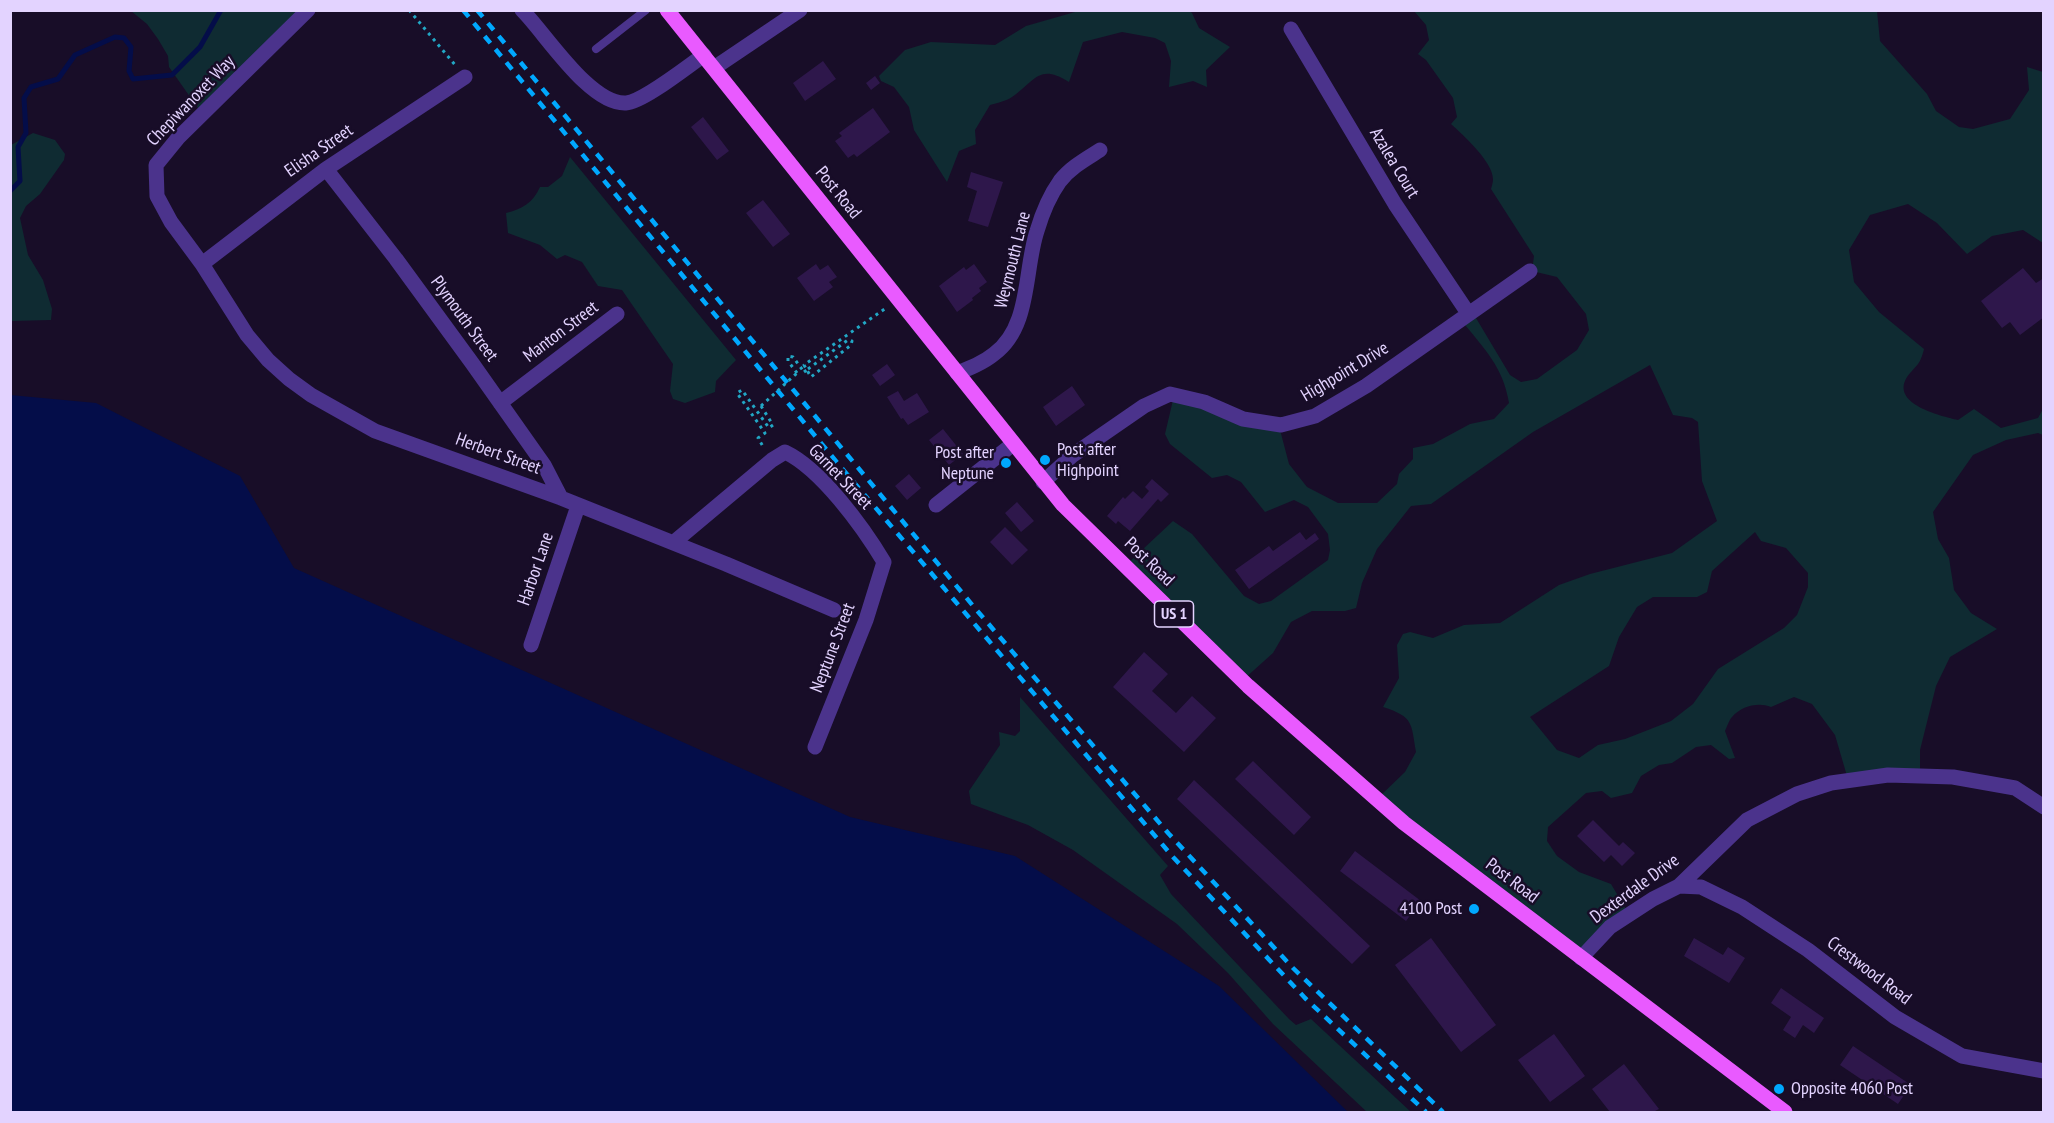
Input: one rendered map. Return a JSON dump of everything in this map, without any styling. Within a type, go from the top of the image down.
[{"type":"main road","name":"Post Road","points":[[667,10],[1063,505],[1248,686],[1363,789],[1404,823],[1785,1113]]},
{"type":"street","name":"Chepiwanoxet Way","points":[[202,264],[171,222],[157,196],[156,165],[178,138],[308,10]]},
{"type":"street","points":[[522,10],[575,73],[604,98],[626,103],[657,88],[704,55]]},
{"type":"street","points":[[714,68],[800,10]]},
{"type":"street","name":"Azalea Court","points":[[1292,29],[1395,204],[1468,313]]},
{"type":"street","name":"Elisha Street","points":[[202,264],[326,169],[465,76]]},
{"type":"street","name":"Weymouth Lane","points":[[957,373],[996,353],[1008,340],[1017,323],[1037,231],[1051,196],[1060,181],[1074,167],[1100,150]]},
{"type":"street","name":"Plymouth Street","points":[[326,169],[396,259],[501,403],[544,465],[561,498]]},
{"type":"street","name":"Herbert Street","points":[[202,264],[247,335],[268,360],[311,395],[375,431],[561,498],[834,610]]},
{"type":"street","name":"Highpoint Drive","points":[[1043,482],[1073,455],[1144,406],[1170,394],[1204,402],[1243,419],[1281,425],[1316,416],[1366,386],[1530,271]]},
{"type":"street","name":"Manton Street","points":[[501,403],[617,314]]},
{"type":"street","points":[[936,505],[1013,444]]},
{"type":"street","name":"Garnet Street","points":[[772,460],[785,452],[799,458],[867,534],[884,562]]},
{"type":"street","points":[[673,543],[772,460]]},
{"type":"street","name":"Harbor Lane","points":[[531,645],[578,506]]},
{"type":"street","name":"Neptune Street","points":[[814,747],[866,620],[884,562]]},
{"type":"street","name":"Dexterdale Drive","points":[[1581,958],[1610,927],[1678,886],[1747,820],[1797,794],[1831,783],[1888,775],[1953,777],[2015,788],[2043,807]]},
{"type":"street","name":"Crestwood Road","points":[[1678,886],[1701,887],[1742,907],[1808,950],[1896,1017],[1962,1056],[2043,1071]]},
{"type":"lane","points":[[596,49],[646,10]]},
{"type":"path","points":[[409,10],[465,76]]},
{"type":"path","points":[[772,460],[758,438],[765,433],[737,393],[742,390],[769,428],[773,425],[761,406],[797,374],[788,361],[788,356],[793,357],[806,370],[848,340],[852,341],[851,345],[811,377],[804,364],[899,299]]},
{"type":"green space","points":[[1082,10],[1189,11],[1199,28],[1230,47],[1206,70],[1207,87],[1193,81],[1169,87],[1171,61],[1165,43],[1155,38],[1122,32],[1083,42],[1069,82],[1059,76],[1044,74],[1038,76],[1010,98],[990,105],[975,130],[976,144],[959,151],[947,182],[914,130],[909,107],[894,87],[881,81],[879,76],[905,50],[931,42],[995,45],[1026,26]]},
{"type":"green space","points":[[131,11],[308,11],[200,111],[169,67],[168,56],[158,39],[147,24]]},
{"type":"green space","points":[[1414,11],[1877,11],[1880,41],[1927,94],[1936,111],[1959,127],[1973,129],[2010,119],[2029,90],[2027,67],[2043,72],[2043,243],[2023,230],[1992,236],[1967,254],[1937,223],[1908,204],[1870,215],[1849,250],[1854,282],[1879,312],[1924,349],[1904,386],[1905,395],[1911,401],[1930,412],[1958,420],[1974,409],[2001,428],[2038,418],[2043,409],[2043,435],[2038,433],[2006,440],[1973,455],[1933,512],[1938,539],[1949,558],[1954,590],[1971,613],[1997,629],[1950,657],[1936,686],[1920,750],[1920,775],[1847,776],[1835,735],[1812,704],[1794,697],[1771,707],[1750,706],[1740,710],[1732,717],[1725,731],[1735,758],[1729,759],[1711,745],[1696,747],[1672,763],[1659,765],[1641,776],[1632,793],[1611,798],[1602,791],[1586,793],[1548,827],[1547,841],[1557,856],[1579,872],[1611,884],[1630,916],[1583,956],[1378,798],[1405,772],[1416,752],[1409,722],[1401,714],[1383,707],[1399,678],[1397,645],[1403,634],[1410,632],[1433,638],[1464,625],[1500,623],[1559,585],[1590,574],[1672,553],[1717,521],[1702,481],[1698,422],[1692,418],[1673,415],[1650,365],[1533,432],[1431,504],[1411,506],[1377,549],[1362,583],[1356,608],[1345,611],[1312,611],[1291,622],[1273,653],[1244,679],[1126,565],[1173,521],[1192,534],[1244,596],[1259,604],[1271,601],[1328,560],[1330,550],[1328,534],[1308,507],[1294,500],[1265,512],[1241,482],[1227,475],[1212,478],[1170,444],[1165,434],[1173,400],[1279,426],[1289,464],[1307,487],[1338,503],[1377,503],[1397,484],[1399,474],[1413,459],[1413,448],[1433,444],[1470,424],[1494,419],[1509,403],[1497,368],[1462,321],[1473,313],[1510,375],[1521,382],[1537,379],[1577,350],[1589,330],[1586,314],[1557,277],[1532,271],[1534,256],[1491,189],[1492,172],[1476,149],[1451,124],[1457,117],[1453,98],[1426,60],[1418,54],[1429,40],[1426,25]],"holes":[[[1755,532],[1761,541],[1786,548],[1808,573],[1808,587],[1797,615],[1784,628],[1718,669],[1693,704],[1671,721],[1625,739],[1598,745],[1579,758],[1557,750],[1530,717],[1609,666],[1619,637],[1637,607],[1653,597],[1697,597],[1707,592],[1712,571]]]},
{"type":"green space","points":[[33,133],[55,140],[65,154],[64,160],[40,194],[26,206],[20,218],[28,255],[43,280],[52,309],[51,320],[11,321],[11,145]]},
{"type":"green space","points":[[570,157],[736,360],[716,381],[715,392],[685,403],[673,399],[670,391],[673,364],[622,290],[598,286],[582,262],[565,255],[557,259],[540,245],[508,233],[506,213],[517,210],[534,197],[540,187],[548,187],[562,176]]},
{"type":"green space","points":[[1020,697],[1168,866],[1160,875],[1171,894],[1289,1019],[1296,1025],[1311,1019],[1411,1112],[1367,1112],[1273,1024],[1228,973],[1177,924],[1073,850],[1028,825],[971,804],[969,791],[1000,745],[999,732],[1015,736],[1020,731]]},
{"type":"shaded area","points":[[10,395],[96,403],[240,476],[294,568],[850,817],[1015,856],[1219,986],[1348,1112],[11,1112]]},
{"type":"building","points":[[823,61],[836,79],[805,101],[793,83]]},
{"type":"building","points":[[875,76],[880,83],[871,90],[866,83]]},
{"type":"building","points":[[873,108],[890,132],[857,157],[854,154],[848,158],[835,141],[842,136],[839,133]]},
{"type":"building","points":[[703,117],[729,151],[717,160],[691,127]]},
{"type":"building","points":[[971,172],[1003,182],[988,227],[968,221],[977,191],[967,187]]},
{"type":"building","points":[[763,200],[790,234],[773,247],[746,213]]},
{"type":"building","points":[[816,264],[820,270],[828,265],[837,277],[829,282],[833,287],[814,301],[797,278]]},
{"type":"building","points":[[974,264],[987,282],[979,288],[981,291],[972,298],[973,300],[957,312],[939,286],[964,267],[966,270]]},
{"type":"building","points":[[2023,268],[2036,283],[2044,278],[2044,317],[2020,335],[2010,322],[2002,328],[1981,301]]},
{"type":"building","points":[[887,364],[895,375],[880,386],[872,375]]},
{"type":"building","points":[[1072,386],[1085,405],[1056,426],[1043,407]]},
{"type":"building","points":[[898,391],[904,401],[917,393],[929,412],[908,425],[903,418],[901,419],[887,397]]},
{"type":"building","points":[[943,429],[963,454],[949,465],[929,440]]},
{"type":"building","points":[[909,474],[921,488],[907,500],[895,486]]},
{"type":"building","points":[[1152,479],[1169,494],[1161,502],[1158,499],[1130,531],[1118,521],[1116,524],[1107,516],[1123,497],[1125,499],[1133,491],[1142,499],[1149,491],[1145,487]]},
{"type":"building","points":[[1017,502],[1034,521],[1021,532],[1005,513]]},
{"type":"building","points":[[1005,527],[1028,550],[1012,565],[990,542]]},
{"type":"building","points":[[1300,532],[1306,540],[1315,533],[1319,539],[1249,589],[1235,570],[1269,546],[1273,551]]},
{"type":"building","points":[[1144,652],[1168,674],[1152,691],[1176,713],[1192,696],[1216,718],[1184,752],[1113,687]]},
{"type":"building","points":[[1253,761],[1311,817],[1294,835],[1235,779]]},
{"type":"building","points":[[1194,780],[1370,946],[1352,964],[1177,799]]},
{"type":"building","points":[[1593,820],[1619,846],[1623,842],[1635,853],[1622,866],[1611,855],[1604,862],[1577,836]]},
{"type":"building","points":[[1355,851],[1421,901],[1406,921],[1340,871]]},
{"type":"building","points":[[1431,938],[1496,1025],[1461,1052],[1395,965]]},
{"type":"building","points":[[1694,938],[1723,955],[1728,947],[1745,958],[1729,983],[1684,956]]},
{"type":"building","points":[[1781,988],[1824,1018],[1814,1033],[1803,1025],[1795,1038],[1783,1030],[1791,1017],[1771,1003]]},
{"type":"building","points":[[1554,1034],[1585,1076],[1550,1102],[1518,1060]]},
{"type":"building","points":[[1853,1046],[1911,1085],[1898,1104],[1840,1065]]},
{"type":"building","points":[[1624,1064],[1659,1109],[1653,1112],[1610,1112],[1592,1089]]},
{"type":"waterway","points":[[10,191],[20,181],[18,147],[26,133],[24,98],[31,87],[58,79],[75,55],[115,37],[124,38],[131,47],[129,71],[133,79],[172,75],[200,47],[221,10]]},
{"type":"railway","points":[[463,10],[840,466],[1173,857],[1305,998],[1426,1112]]},
{"type":"railway","points":[[477,10],[974,607],[1169,834],[1293,968],[1443,1112]]},
{"type":"place","name":"Post after Highpoint","points":[[1045,460]]},
{"type":"place","name":"Post after Neptune","points":[[1006,463]]},
{"type":"place","name":"4100 Post","points":[[1474,909]]},
{"type":"place","name":"Opposite 4060 Post","points":[[1779,1089]]}]
